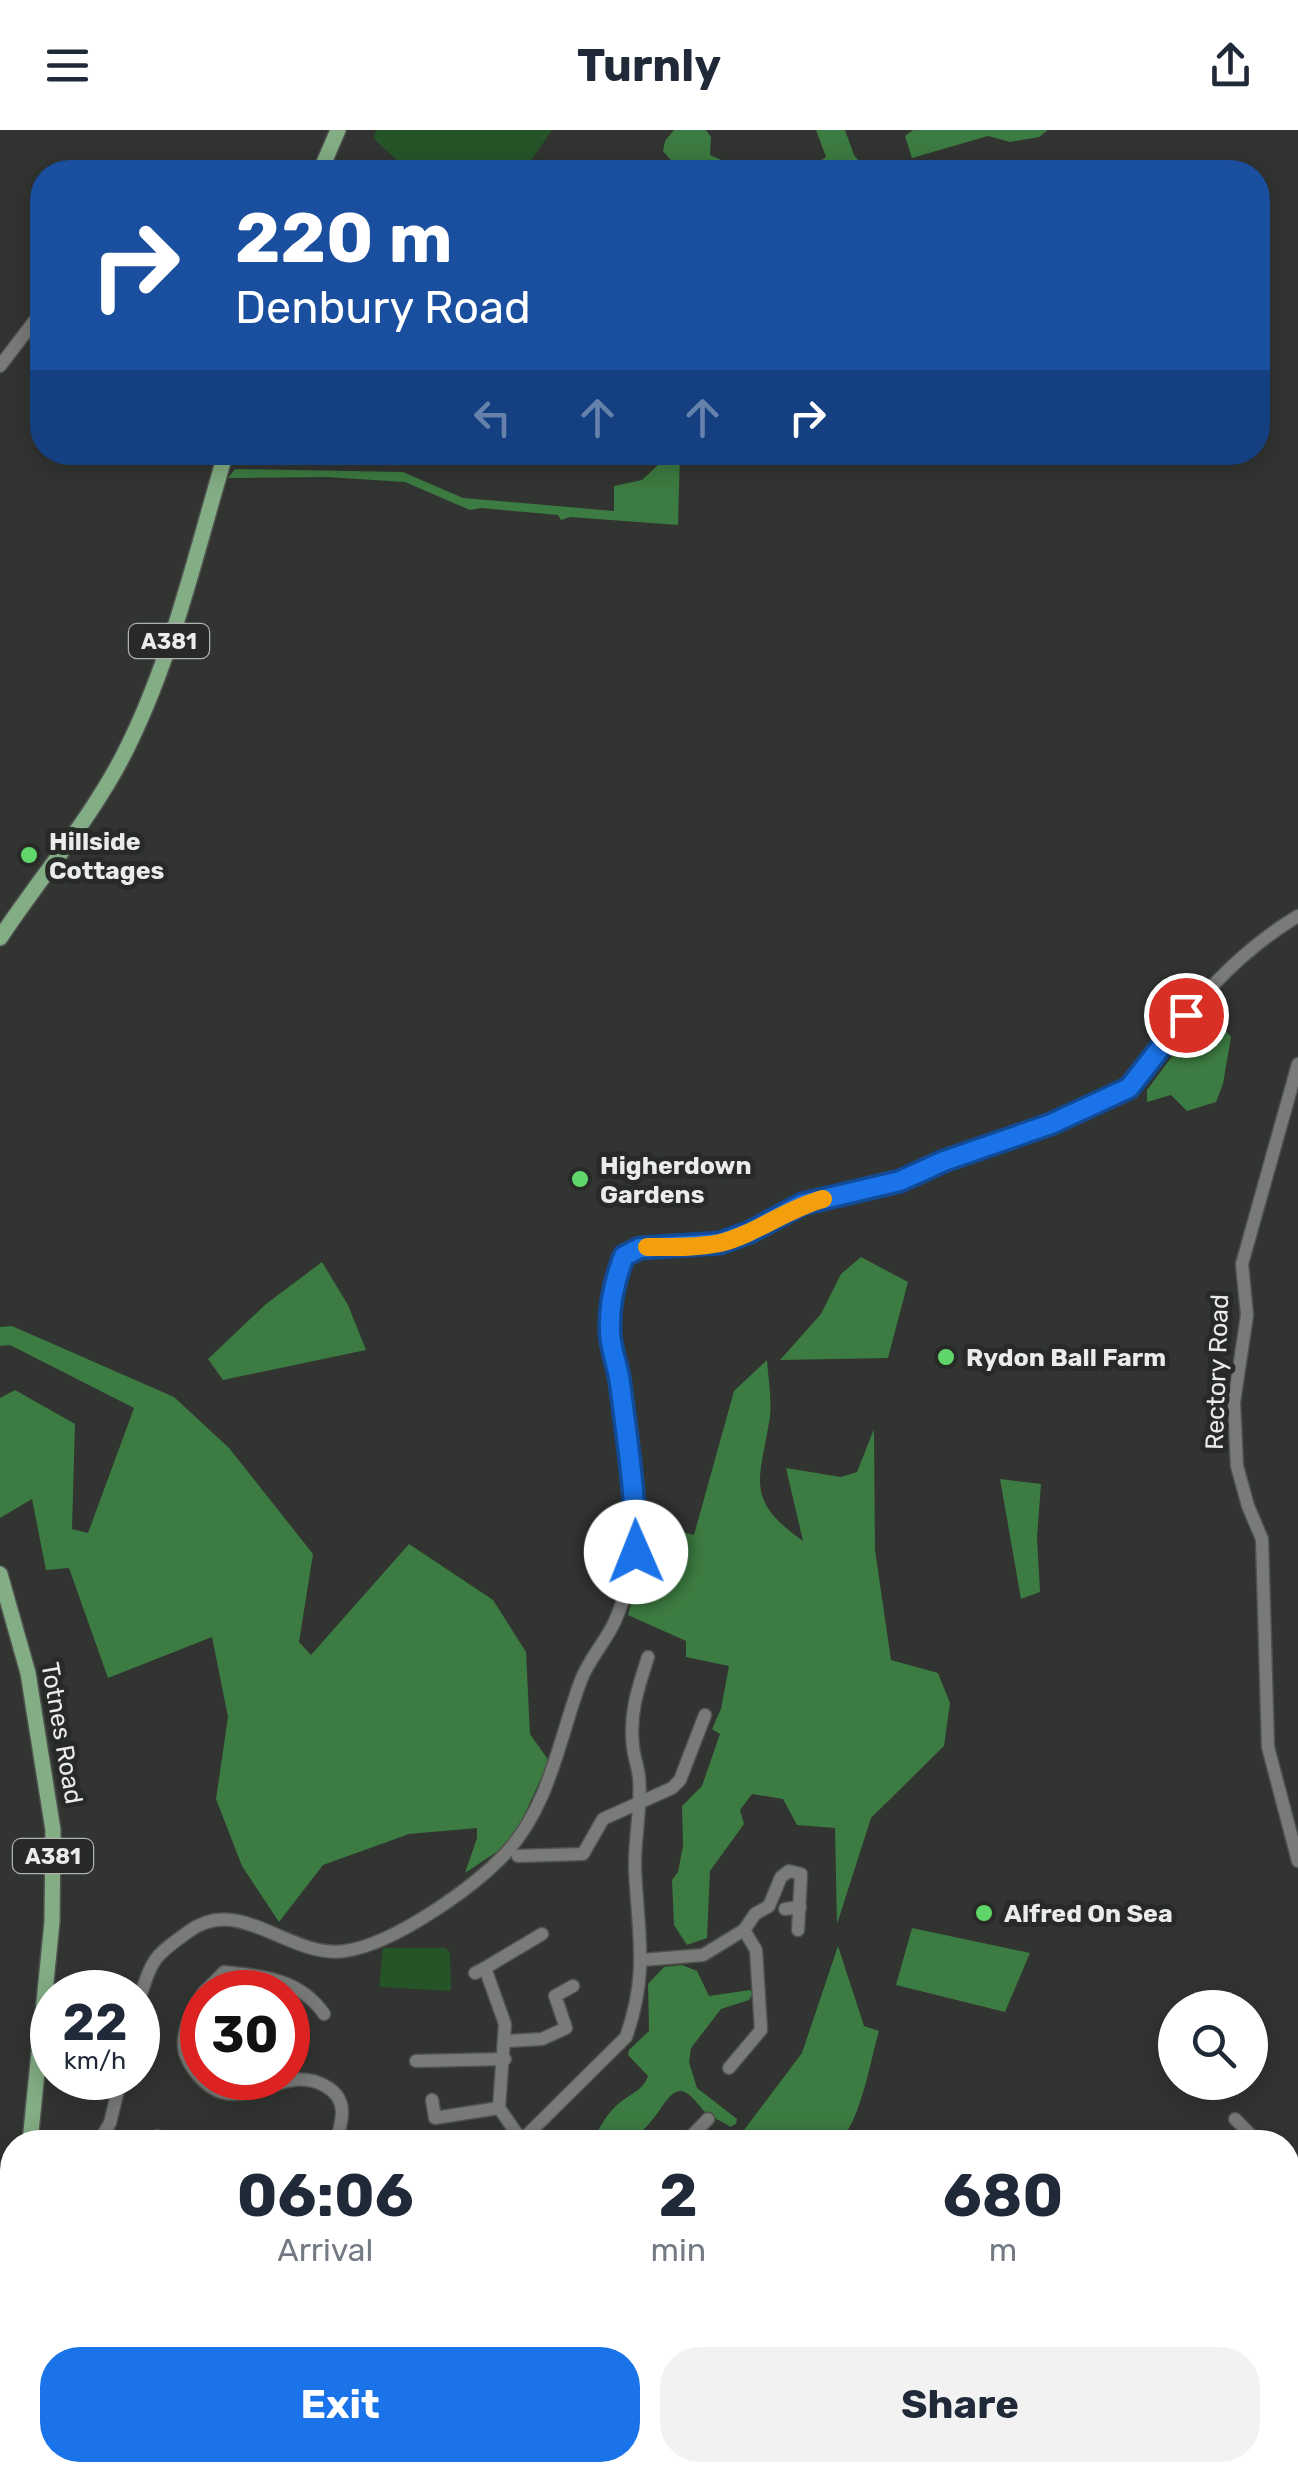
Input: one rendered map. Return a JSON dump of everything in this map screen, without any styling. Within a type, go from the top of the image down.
[{"type":"main road","points":[[325,160],[338,130]]},
{"type":"main road","name":"A381","points":[[0,938],[110,781],[129,744],[163,660],[222,465]]},
{"type":"main road","name":"Totnes Road","points":[[0,1574],[28,1673],[53,1830],[52,1922],[31,2130]]},
{"type":"street","points":[[0,366],[30,327]]},
{"type":"street","points":[[149,1970],[154,1956],[199,1924],[234,1918],[313,1949],[348,1951],[432,1912],[476,1880],[517,1838],[550,1781],[582,1677],[615,1620],[636,1552],[636,1505],[610,1332],[616,1276],[624,1256],[640,1248],[720,1243],[802,1204],[900,1181],[1105,1100],[1135,1082],[1186,1015],[1253,948],[1298,916]]},
{"type":"street","name":"Rectory Road","points":[[1298,1064],[1242,1264],[1247,1315],[1234,1402],[1237,1466],[1262,1539],[1268,1747],[1298,1861]]},
{"type":"street","points":[[533,2130],[626,2036],[642,1983],[636,1870],[639,1778],[632,1707],[648,1657]]},
{"type":"street","points":[[518,1856],[583,1854],[602,1819],[663,1794],[680,1780],[704,1715]]},
{"type":"street","points":[[642,1960],[703,1954],[744,1930],[755,1914],[768,1906],[780,1877],[789,1871],[801,1874],[798,1930]]},
{"type":"street","points":[[785,1910],[800,1908]]},
{"type":"street","points":[[728,2068],[761,2030],[756,1950],[744,1930]]},
{"type":"street","points":[[513,2130],[499,2108],[507,2041],[502,2006],[480,1971],[542,1934]]},
{"type":"street","points":[[507,2041],[542,2038],[566,2028],[556,1996],[573,1986]]},
{"type":"street","points":[[310,1997],[324,2014]]},
{"type":"street","points":[[416,2062],[504,2060]]},
{"type":"street","points":[[310,2080],[333,2090],[343,2106],[340,2130]]},
{"type":"street","points":[[106,2130],[116,2100]]},
{"type":"street","points":[[432,2100],[435,2118],[499,2108]]},
{"type":"street","points":[[697,2130],[708,2119]]},
{"type":"street","points":[[1236,2119],[1247,2130]]},
{"type":"green space","points":[[376,130],[552,130],[531,160],[397,160],[374,139]]},
{"type":"green space","points":[[674,130],[706,130],[711,137],[710,155],[721,160],[671,160],[663,151]]},
{"type":"green space","points":[[816,130],[845,130],[858,160],[822,160],[826,157]]},
{"type":"green space","points":[[913,130],[1048,130],[1039,137],[1010,142],[988,136],[912,158],[905,136]]},
{"type":"green space","points":[[658,465],[680,465],[678,525],[570,517],[561,520],[558,515],[470,510],[405,482],[327,477],[228,478],[235,469],[403,472],[463,498],[614,511],[614,486],[642,480]]},
{"type":"green space","points":[[1207,1009],[1231,1037],[1216,1102],[1187,1111],[1171,1095],[1147,1102],[1147,1090]]},
{"type":"green space","points":[[861,1257],[908,1282],[888,1358],[780,1360],[821,1314],[841,1274]]},
{"type":"green space","points":[[322,1262],[348,1305],[366,1350],[223,1380],[208,1359],[266,1304]]},
{"type":"green space","points":[[12,1326],[174,1397],[229,1448],[313,1554],[299,1642],[311,1655],[409,1544],[493,1600],[526,1652],[530,1734],[549,1761],[516,1833],[498,1851],[465,1873],[477,1828],[409,1834],[323,1865],[279,1922],[242,1866],[216,1799],[228,1717],[212,1637],[108,1678],[69,1568],[46,1570],[32,1499],[0,1518],[0,1398],[15,1390],[75,1424],[72,1529],[88,1533],[134,1408],[10,1345],[0,1346],[0,1327]]},
{"type":"green space","points":[[767,1360],[770,1409],[760,1472],[763,1499],[784,1526],[803,1541],[786,1468],[841,1477],[857,1472],[874,1429],[875,1550],[891,1660],[938,1673],[950,1703],[944,1746],[871,1818],[837,1924],[835,1828],[797,1825],[783,1799],[752,1794],[740,1810],[744,1824],[710,1871],[707,1938],[687,1945],[674,1925],[672,1880],[678,1872],[683,1846],[682,1806],[702,1786],[720,1734],[712,1729],[721,1709],[729,1666],[686,1657],[686,1641],[628,1615],[643,1560],[645,1522],[694,1535],[734,1391]]},
{"type":"green space","points":[[1000,1479],[1041,1484],[1037,1538],[1040,1592],[1021,1599]]},
{"type":"green space","points":[[912,1928],[1030,1953],[1005,2012],[896,1985]]},
{"type":"green space","points":[[838,1946],[864,2026],[879,2031],[864,2090],[848,2130],[744,2130],[802,2053]]},
{"type":"green space","points":[[383,1948],[445,1948],[450,1952],[451,1991],[379,1987]]},
{"type":"green space","points":[[682,1965],[697,1971],[709,1996],[750,1990],[753,1994],[749,2000],[721,2009],[691,2048],[689,2062],[697,2088],[737,2119],[736,2124],[730,2127],[709,2115],[681,2091],[671,2096],[644,2130],[599,2130],[617,2105],[639,2089],[648,2076],[628,2055],[649,2031],[648,1984],[664,1967]]},
{"type":"slow traffic","points":[[647,1247],[720,1243],[802,1204],[823,1199]]},
{"type":"place","name":"Hillside Cottages","points":[[29,855]]},
{"type":"place","name":"Higherdown Gardens","points":[[580,1179]]},
{"type":"place","name":"Rydon Ball Farm","points":[[946,1357]]},
{"type":"place","name":"Alfred On Sea","points":[[984,1913]]},
{"type":"route","points":[[636,1552],[636,1505],[610,1332],[616,1276],[624,1256],[640,1248],[720,1243],[802,1204],[900,1181],[944,1161],[1051,1124],[1129,1088],[1186,1015]]}]
